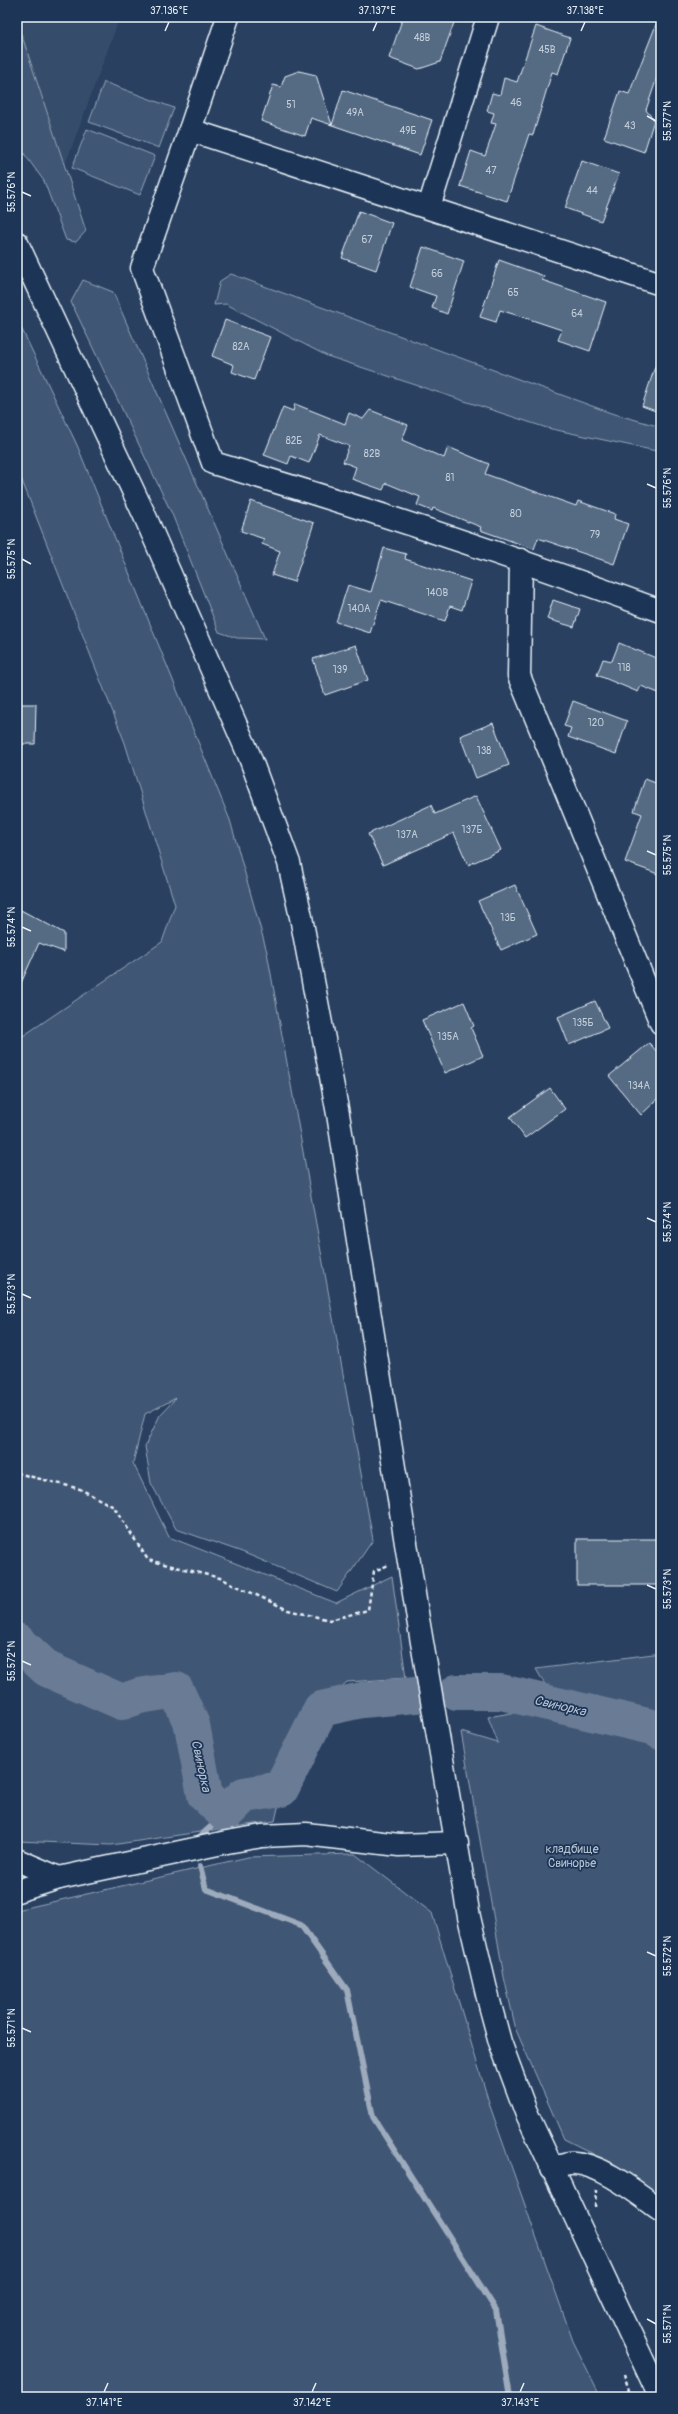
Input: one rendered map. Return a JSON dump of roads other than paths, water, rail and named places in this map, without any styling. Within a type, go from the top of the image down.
[{"type":"street","points":[[228,17],[142,268],[213,463],[304,490],[521,560],[661,611]]},
{"type":"street","points":[[429,207],[488,17]]},
{"type":"street","points":[[190,130],[661,284]]},
{"type":"street","points":[[17,242],[147,521],[249,755],[289,863],[301,917],[338,1114],[409,1558],[457,1843],[476,1948],[494,2024],[513,2078],[552,2169],[660,2397]]},
{"type":"street","points":[[521,560],[519,676],[661,1023]]},
{"type":"street","points":[[17,1891],[59,1878],[227,1842],[262,1836],[306,1834],[399,1845],[457,1843]]},
{"type":"street","points":[[17,1860],[59,1878]]},
{"type":"street","points":[[552,2169],[569,2163],[591,2166],[634,2190],[661,2210]]},
{"type":"waterway","name":"Свинорка","points":[[17,1641],[47,1669],[122,1702],[139,1696],[176,1690],[192,1725],[205,1795],[225,1814],[244,1795],[281,1789],[321,1709],[362,1700],[416,1695]]},
{"type":"waterway","name":"Свинорка","points":[[457,1692],[501,1692],[652,1727],[661,1732]]},
{"type":"waterway","points":[[195,1841],[225,1814]]},
{"type":"waterway","points":[[200,1866],[206,1889],[301,1925],[347,1990],[373,2117],[496,2310],[510,2397]]},
{"type":"park label","name":"кладбище Свинорье","points":[[572,1856]]}]
